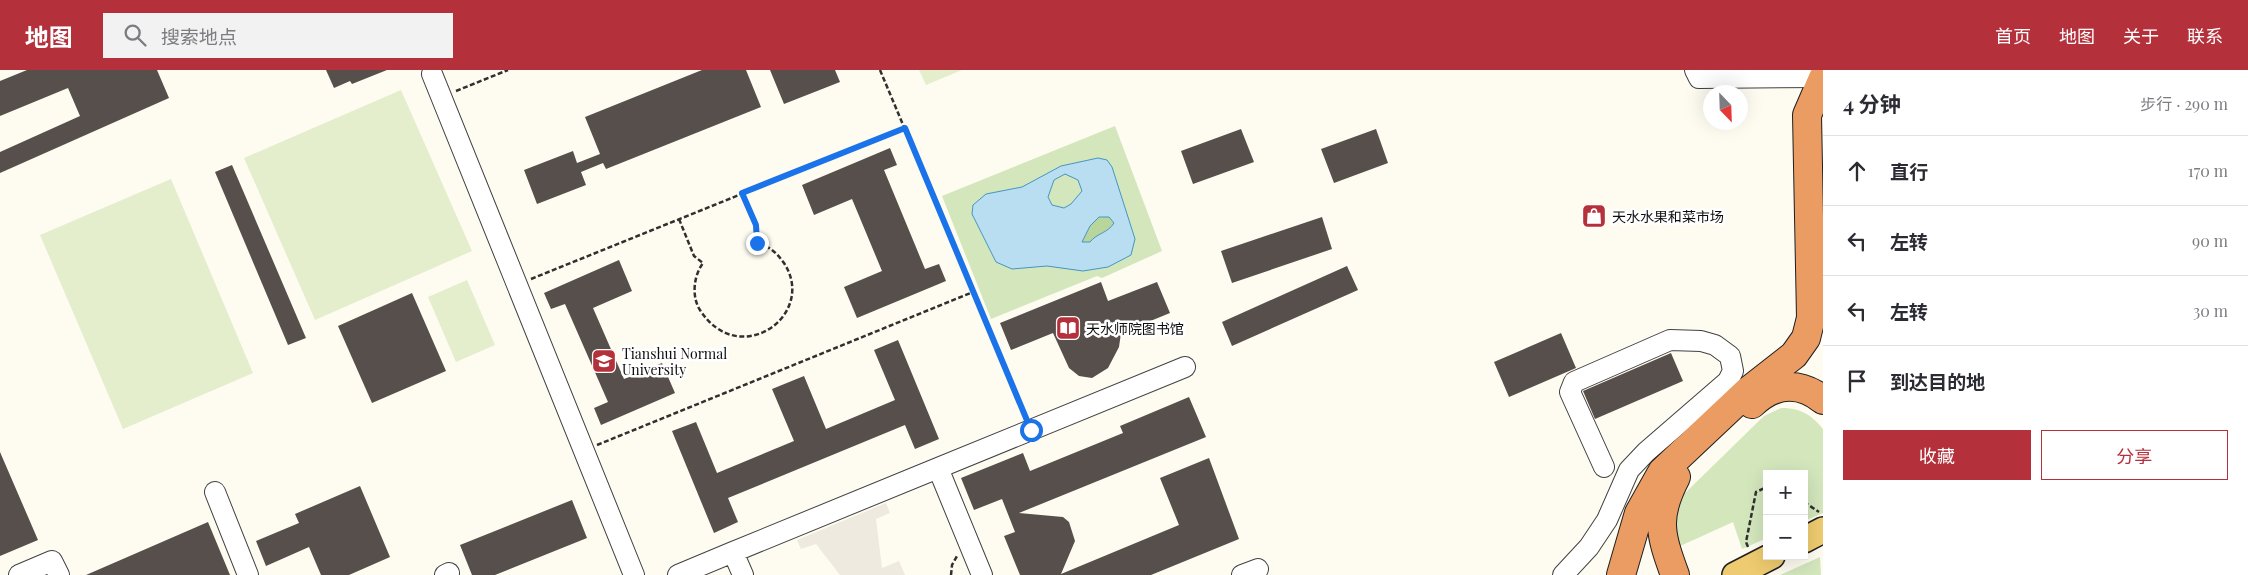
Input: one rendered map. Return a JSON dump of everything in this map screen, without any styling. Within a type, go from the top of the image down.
[{"type":"highway","points":[[1621,575],[1639,513],[1662,472],[1748,391],[1794,355],[1806,338],[1811,318],[1807,115],[1823,77]]},
{"type":"highway","points":[[1675,575],[1665,547],[1661,523],[1665,499],[1676,477],[1758,398],[1770,390],[1785,386],[1800,387],[1814,393],[1823,400]]},
{"type":"main road","points":[[1808,536],[1822,524]]},
{"type":"lane","points":[[1695,70],[1699,78],[1823,77]]},
{"type":"lane","points":[[432,74],[634,575]]},
{"type":"lane","points":[[1563,575],[1589,547],[1607,520],[1629,470],[1646,452],[1728,381],[1733,371],[1730,356],[1716,345],[1701,341],[1670,340],[1574,382],[1570,392],[1604,467]]},
{"type":"lane","points":[[678,575],[1185,367]]},
{"type":"lane","points":[[938,468],[982,575]]},
{"type":"lane","points":[[215,492],[248,575]]},
{"type":"lane","points":[[734,552],[743,575]]},
{"type":"lane","points":[[19,575],[52,561],[59,575]]},
{"type":"path","points":[[441,97],[508,70]]},
{"type":"path","points":[[880,70],[1031,430]]},
{"type":"path","points":[[517,285],[905,128]]},
{"type":"path","points":[[679,219],[694,256],[703,263],[698,270],[694,288],[698,307],[708,323],[724,333],[742,338],[761,334],[777,324],[788,308],[792,289],[789,270],[778,255],[763,244],[757,243],[756,225],[742,193]]},
{"type":"path","points":[[584,451],[973,292]]},
{"type":"path","points":[[1754,565],[1746,542],[1756,492],[1763,489]]},
{"type":"path","points":[[1808,505],[1820,513],[1822,524]]},
{"type":"green space","points":[[919,70],[962,70],[926,85]]},
{"type":"green space","points":[[401,90],[472,251],[315,320],[244,158]]},
{"type":"green space","points":[[1115,126],[1162,251],[1102,278],[1097,276],[991,319],[942,196]]},
{"type":"green space","points":[[171,179],[253,373],[123,429],[40,235]]},
{"type":"green space","points":[[1099,216],[1109,217],[1114,223],[1109,229],[1090,242],[1082,242],[1090,226]]},
{"type":"green space","points":[[467,280],[495,345],[456,362],[428,297]]},
{"type":"green space","points":[[1781,408],[1794,409],[1814,419],[1823,429],[1823,513],[1808,519],[1808,470],[1763,470],[1763,540],[1742,549],[1733,522],[1678,547],[1676,512],[1682,496],[1764,416]]},
{"type":"green space","points":[[1820,557],[1821,575],[1780,575]]},
{"type":"shaded area","points":[[886,503],[890,513],[876,519],[882,568],[899,561],[905,575],[840,575],[816,544],[801,549],[797,540]]},
{"type":"water","points":[[1098,158],[1107,160],[1112,167],[1135,239],[1131,255],[1108,267],[1083,271],[1047,266],[1012,269],[996,262],[972,214],[973,205],[986,194],[1022,187],[1061,166]],"holes":[[[1065,174],[1078,180],[1082,191],[1071,204],[1064,208],[1052,205],[1048,197],[1054,180]],[[1099,217],[1109,217],[1114,223],[1109,229],[1090,242],[1082,242],[1090,226]]]},
{"type":"building","points":[[27,70],[157,70],[169,98],[0,173],[0,152],[80,116],[68,88],[0,116],[0,81]]},
{"type":"building","points":[[326,70],[387,70],[352,84],[350,81],[334,88]]},
{"type":"building","points":[[702,70],[746,70],[761,107],[606,169],[603,163],[581,172],[586,185],[537,204],[524,170],[573,151],[577,163],[600,154],[585,117]]},
{"type":"building","points":[[770,70],[835,70],[840,82],[784,104]]},
{"type":"building","points":[[1241,129],[1254,162],[1193,184],[1181,151]]},
{"type":"building","points":[[1376,129],[1388,163],[1334,183],[1321,149]]},
{"type":"building","points":[[890,148],[897,165],[884,170],[925,269],[939,264],[946,281],[857,318],[844,287],[882,271],[852,199],[814,215],[802,185]]},
{"type":"building","points":[[232,165],[306,338],[288,345],[215,172]]},
{"type":"building","points":[[1322,217],[1332,249],[1232,283],[1221,251]]},
{"type":"building","points":[[619,260],[632,291],[593,308],[624,379],[662,363],[675,393],[601,425],[594,408],[608,402],[565,304],[551,309],[544,293]]},
{"type":"building","points":[[1347,266],[1358,290],[1232,346],[1222,322]]},
{"type":"building","name":"天水师院图书馆","points":[[1101,282],[1108,301],[1157,282],[1170,313],[1121,333],[1119,347],[1108,368],[1092,378],[1079,376],[1069,368],[1053,333],[1011,350],[1000,323]]},
{"type":"building","points":[[412,293],[446,371],[372,403],[338,326]]},
{"type":"building","points":[[1561,333],[1576,368],[1509,397],[1494,362]]},
{"type":"building","points":[[898,340],[939,439],[915,449],[905,425],[728,498],[738,522],[714,533],[672,431],[696,422],[717,473],[794,441],[772,389],[804,376],[826,429],[895,400],[874,350]]},
{"type":"building","points":[[1671,353],[1683,381],[1595,419],[1583,391]]},
{"type":"building","points":[[1189,397],[1206,437],[1019,513],[1063,517],[1069,522],[1075,541],[1061,574],[1179,525],[1160,478],[1209,458],[1239,539],[1151,575],[1020,575],[1004,536],[1015,532],[1002,499],[974,510],[961,478],[1023,453],[1030,471],[1123,433],[1120,426]]},
{"type":"building","points":[[0,452],[38,540],[0,556]]},
{"type":"building","points":[[360,486],[390,557],[349,575],[321,575],[309,547],[266,566],[256,541],[299,523],[295,514]]},
{"type":"building","points":[[572,500],[587,538],[495,575],[472,575],[460,545]]},
{"type":"building","points":[[208,522],[230,575],[86,575]]},
{"type":"place","name":"天水水果和菜市场","points":[[1594,216]]},
{"type":"place","name":"天水师院图书馆","points":[[1068,328]]},
{"type":"place","name":"Tianshui Normal University","points":[[604,361]]},
{"type":"route","points":[[757,243],[756,225],[742,193],[905,128],[1031,430]]}]
